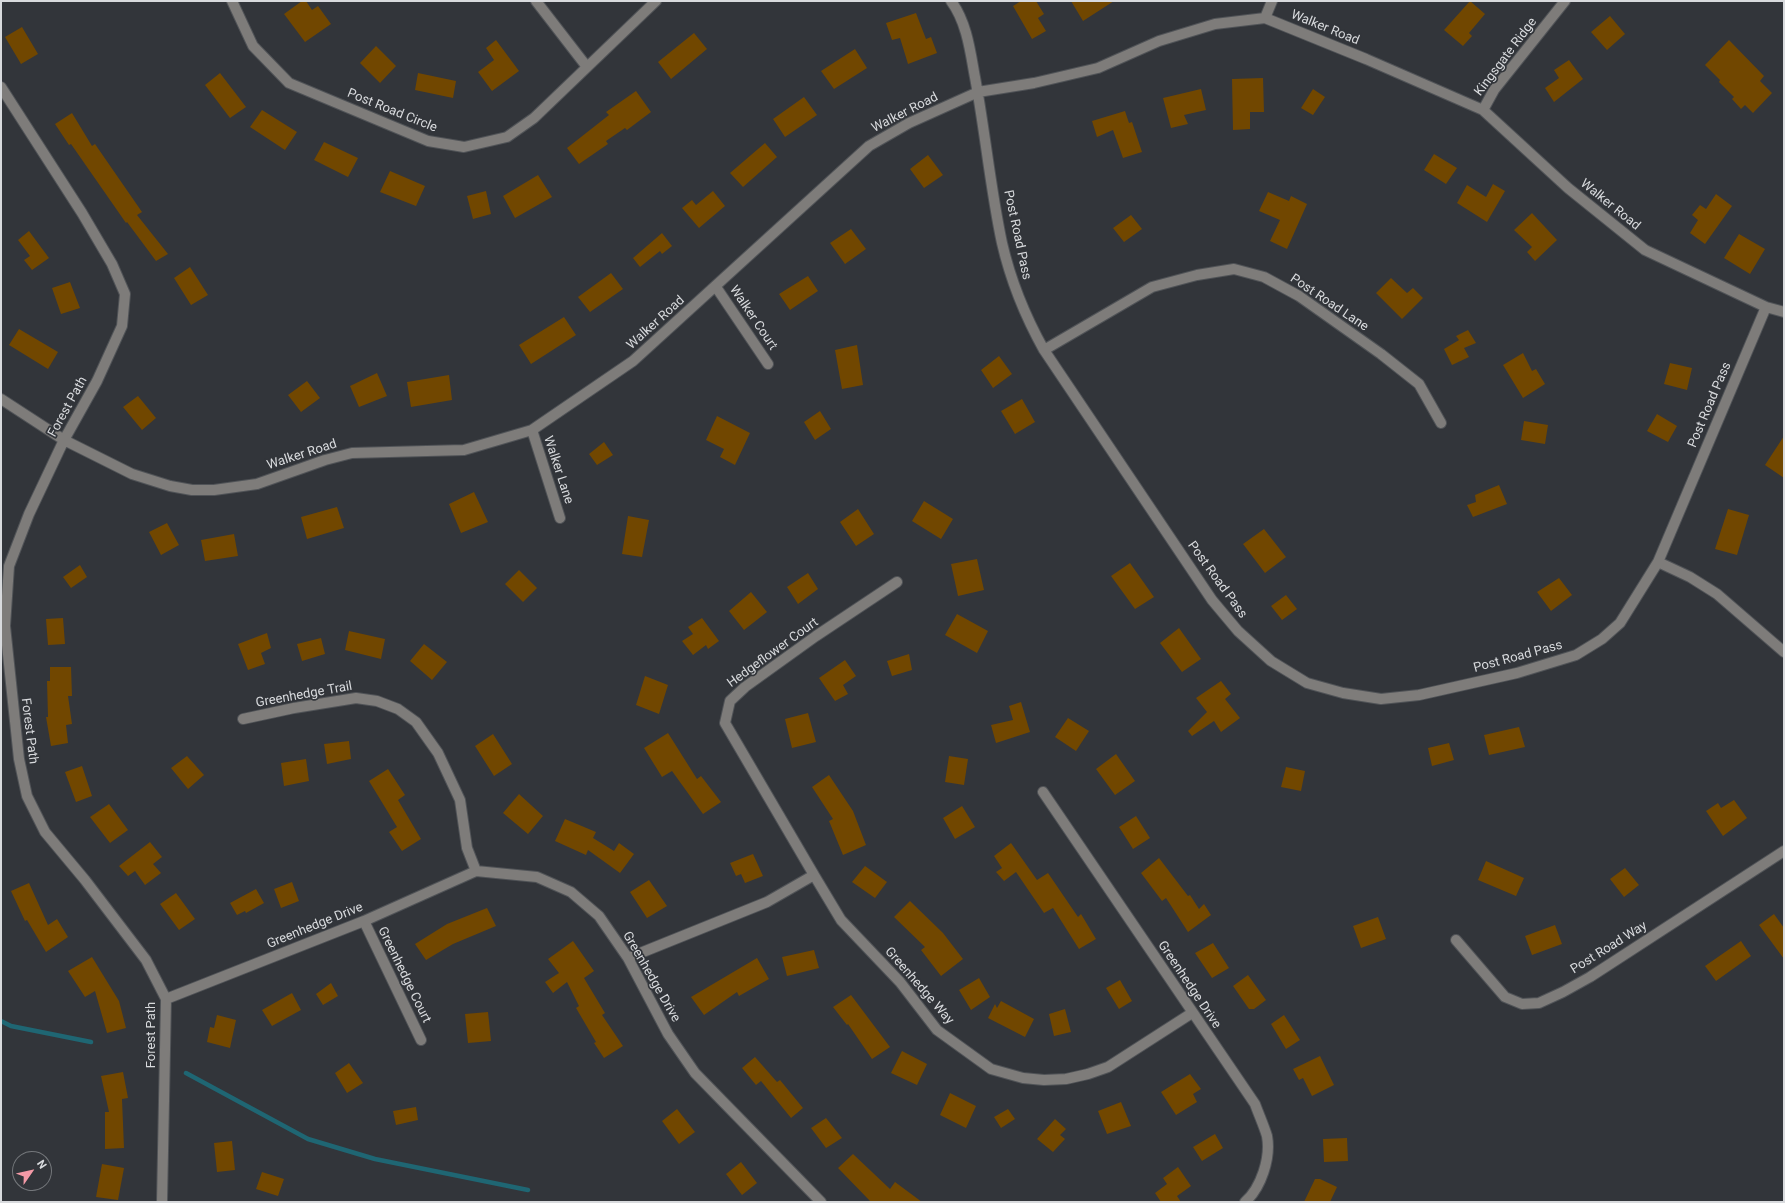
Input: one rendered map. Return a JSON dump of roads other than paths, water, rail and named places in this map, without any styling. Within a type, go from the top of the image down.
[{"type":"street","name":"Post Road Circle","points":[[232,1],[253,46],[289,83],[428,141],[464,147],[507,137],[534,118],[656,1]]},
{"type":"street","points":[[536,1],[587,67]]},
{"type":"street","name":"Post Road Pass","points":[[951,1],[961,19],[967,36],[978,92],[1002,242],[1012,283],[1030,325],[1044,350],[1212,600],[1238,631],[1271,661],[1307,683],[1343,693],[1381,699],[1419,695],[1517,673],[1576,655],[1602,639],[1620,623],[1658,562],[1766,307]]},
{"type":"street","points":[[1265,18],[1272,1]]},
{"type":"street","name":"Kingsgate Ridge","points":[[1483,110],[1494,90],[1565,1]]},
{"type":"street","name":"Walker Road","points":[[1,399],[64,440],[132,474],[170,486],[192,490],[214,490],[257,484],[325,460],[352,453],[464,450],[532,430],[633,361],[869,146],[909,123],[978,92],[1034,83],[1098,68],[1159,40],[1215,24],[1265,18],[1366,59],[1483,110],[1568,188],[1645,250],[1766,307],[1784,312]]},
{"type":"street","name":"Forest Path","points":[[1,87],[82,213],[112,264],[125,294],[122,326],[97,381],[64,440],[29,514],[9,566],[3,626],[19,759],[27,796],[44,832],[85,880],[146,960],[166,999],[162,1202]]},
{"type":"street","name":"Post Road Lane","points":[[1044,350],[1152,287],[1197,275],[1234,269],[1264,277],[1299,296],[1381,354],[1419,384],[1442,423]]},
{"type":"street","name":"Walker Court","points":[[716,287],[768,364]]},
{"type":"street","name":"Walker Lane","points":[[532,430],[560,518]]},
{"type":"street","points":[[1658,562],[1690,577],[1717,594],[1784,652]]},
{"type":"street","name":"Hedgeflower Court","points":[[814,876],[725,723],[730,701],[745,686],[897,582]]},
{"type":"street","name":"Greenhedge Trail","points":[[243,719],[294,708],[356,698],[377,701],[398,709],[416,722],[438,753],[460,800],[467,848],[476,871]]},
{"type":"street","name":"Greenhedge Drive","points":[[1043,792],[1255,1104],[1267,1137],[1267,1159],[1260,1180],[1245,1202]]},
{"type":"street","name":"Post Road Way","points":[[1456,940],[1505,997],[1522,1004],[1539,1003],[1590,977],[1784,851]]},
{"type":"street","name":"Greenhedge Drive","points":[[166,999],[364,921],[476,871],[538,877],[571,892],[599,916],[628,958],[668,1034],[695,1073],[821,1202]]},
{"type":"street","points":[[628,958],[767,902],[814,876]]},
{"type":"street","name":"Greenhedge Way","points":[[814,876],[841,920],[900,982],[937,1030],[991,1069],[1023,1078],[1044,1080],[1066,1079],[1088,1074],[1108,1066],[1192,1013]]},
{"type":"street","name":"Greenhedge Court","points":[[364,921],[421,1040]]},
{"type":"waterway","points":[[1,1021],[11,1026],[91,1042]]},
{"type":"waterway","points":[[186,1073],[308,1139],[375,1159],[528,1190]]}]
